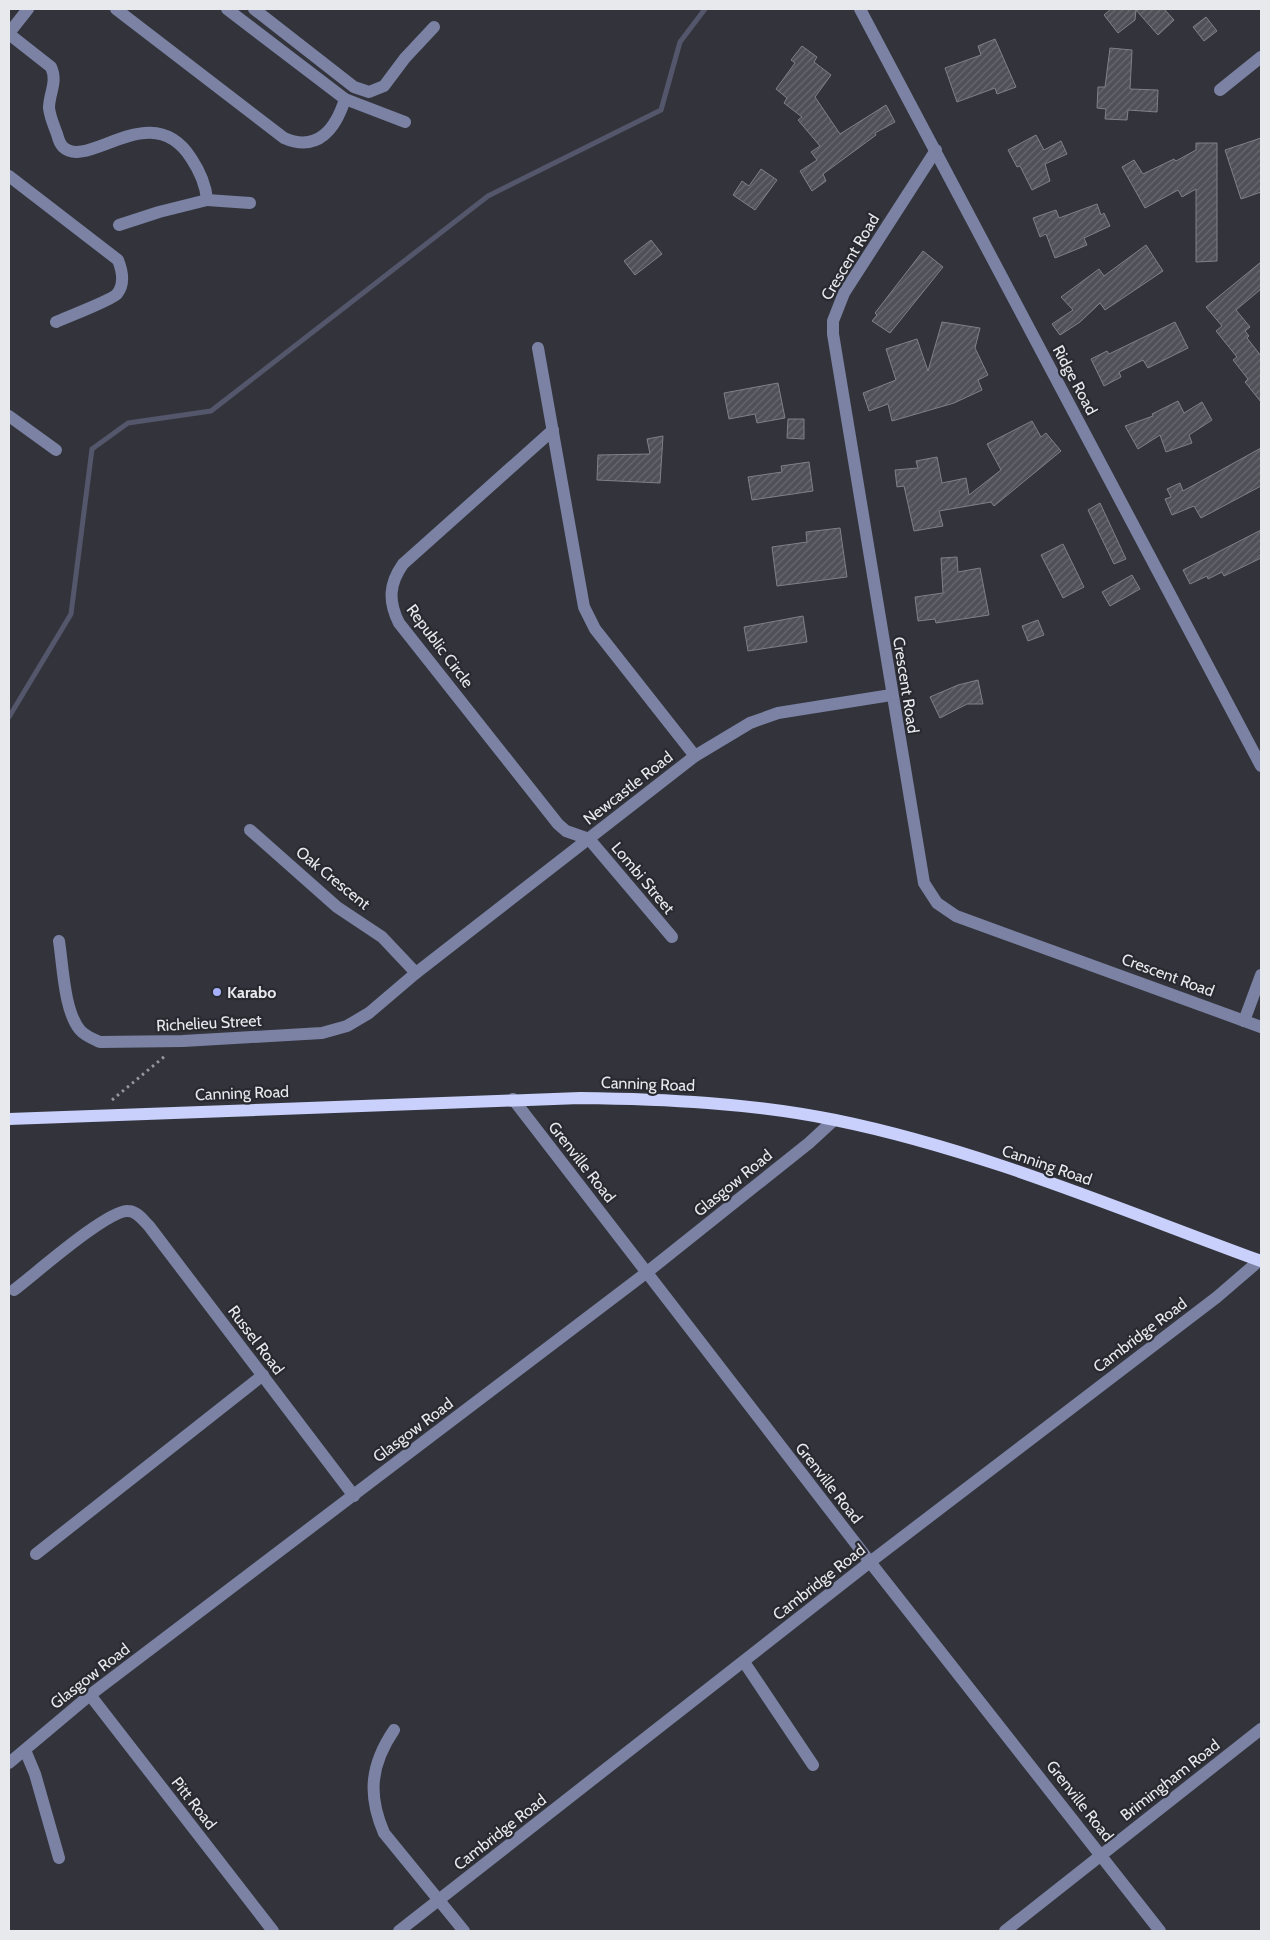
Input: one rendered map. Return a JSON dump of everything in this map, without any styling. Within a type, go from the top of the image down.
[{"type":"main road","name":"Canning Road","points":[[9,1119],[513,1099],[673,1099],[834,1120],[957,1151],[1261,1260]]},
{"type":"street","points":[[28,9],[9,33],[51,67],[54,75],[49,108],[62,147],[70,152],[78,152],[112,140],[146,133],[168,135],[186,151],[194,163],[207,200]]},
{"type":"street","points":[[116,9],[284,138],[294,143],[306,143],[318,139],[327,132],[340,115],[345,99]]},
{"type":"street","points":[[227,9],[345,99],[405,122]]},
{"type":"street","points":[[254,9],[354,87],[369,92],[384,86],[406,58],[434,28]]},
{"type":"street","name":"Ridge Road","points":[[860,9],[1261,766]]},
{"type":"street","points":[[1220,90],[1261,57]]},
{"type":"street","name":"Crescent Road","points":[[936,150],[844,293],[833,321],[833,334],[921,872],[929,894],[937,903],[956,916],[1261,1027]]},
{"type":"street","points":[[9,176],[118,260],[121,267],[122,285],[116,295],[56,322]]},
{"type":"street","points":[[119,225],[159,212],[207,200],[250,203]]},
{"type":"street","points":[[538,348],[582,595],[589,618],[695,756]]},
{"type":"street","points":[[9,416],[56,450]]},
{"type":"street","name":"Republic Circle","points":[[553,430],[403,564],[392,584],[391,603],[399,623],[558,824],[566,831],[589,839]]},
{"type":"street","name":"Newcastle Road","points":[[416,972],[695,756],[762,717],[892,695]]},
{"type":"street","name":"Oak Crescent","points":[[250,830],[338,907],[382,937],[416,972]]},
{"type":"street","name":"Lombi Street","points":[[589,839],[672,937]]},
{"type":"street","name":"Richelieu Street","points":[[59,941],[70,1010],[80,1030],[88,1037],[100,1042],[183,1040],[333,1031],[347,1026],[369,1012],[416,972]]},
{"type":"street","points":[[1244,1021],[1261,975]]},
{"type":"street","name":"Grenville Road","points":[[513,1099],[870,1562],[1160,1931]]},
{"type":"street","name":"Glasgow Road","points":[[9,1763],[90,1695],[646,1273],[810,1143],[834,1120]]},
{"type":"street","name":"Russel Road","points":[[14,1290],[104,1220],[127,1210],[136,1213],[149,1226],[354,1496]]},
{"type":"street","name":"Cambridge Road","points":[[399,1931],[870,1562],[1209,1303],[1261,1260]]},
{"type":"street","points":[[36,1554],[263,1375]]},
{"type":"street","points":[[744,1662],[813,1765]]},
{"type":"street","name":"Pitt Road","points":[[90,1695],[272,1931]]},
{"type":"street","name":"Brimingham Road","points":[[1005,1931],[1261,1729]]},
{"type":"street","points":[[394,1730],[380,1750],[374,1773],[374,1802],[379,1821],[384,1833],[464,1931]]},
{"type":"street","points":[[25,1750],[35,1774],[59,1858]]},
{"type":"path","points":[[94,1115],[183,1040]]},
{"type":"building","points":[[1111,9],[1164,9],[1174,20],[1158,35],[1136,10],[1135,20],[1118,33],[1104,15]]},
{"type":"building","points":[[1206,17],[1217,31],[1204,41],[1193,27]]},
{"type":"building","points":[[995,39],[1016,87],[997,94],[995,88],[957,102],[945,68],[981,55],[978,46]]},
{"type":"building","points":[[802,46],[817,57],[814,62],[831,75],[815,97],[840,134],[886,105],[895,122],[875,133],[876,135],[823,174],[826,181],[812,191],[800,171],[817,160],[811,152],[820,146],[798,120],[802,117],[784,103],[787,98],[776,89],[795,63],[791,60]]},
{"type":"building","points":[[1110,48],[1132,50],[1130,89],[1158,90],[1157,112],[1128,110],[1127,120],[1105,119],[1106,109],[1097,108],[1098,87],[1105,87]]},
{"type":"building","points":[[1036,135],[1044,150],[1061,141],[1067,154],[1045,164],[1050,181],[1032,190],[1020,166],[1017,167],[1008,150]]},
{"type":"building","points":[[1261,138],[1261,192],[1241,199],[1225,150]]},
{"type":"building","points":[[1196,143],[1217,143],[1217,261],[1196,262],[1196,189],[1182,197],[1178,190],[1145,208],[1122,167],[1134,160],[1143,174],[1174,159],[1176,161],[1196,150]]},
{"type":"building","points":[[761,169],[777,180],[755,210],[733,195],[742,181],[749,186]]},
{"type":"building","points":[[1097,204],[1101,215],[1104,213],[1110,226],[1084,238],[1087,245],[1055,258],[1046,234],[1040,237],[1033,218],[1056,210],[1059,218]]},
{"type":"building","points":[[651,240],[662,254],[635,275],[624,261]]},
{"type":"building","points":[[1146,245],[1163,271],[1105,310],[1100,303],[1080,322],[1060,335],[1052,324],[1073,310],[1061,297],[1099,269],[1104,276]]},
{"type":"building","points":[[923,251],[943,267],[890,333],[872,321],[877,315],[875,313]]},
{"type":"building","points":[[1261,262],[1261,289],[1236,310],[1250,327],[1245,331],[1249,336],[1247,338],[1261,356],[1261,402],[1245,382],[1248,379],[1233,360],[1237,357],[1216,331],[1222,326],[1206,307]]},
{"type":"building","points":[[942,322],[980,328],[975,348],[988,375],[978,380],[982,390],[954,403],[892,421],[888,404],[869,411],[863,393],[896,380],[886,349],[917,339],[928,371]]},
{"type":"building","points":[[1175,322],[1188,348],[1148,368],[1143,360],[1119,372],[1121,377],[1104,386],[1091,359],[1107,351],[1109,354]]},
{"type":"building","points":[[778,383],[785,418],[757,423],[755,414],[729,419],[724,393]]},
{"type":"building","points":[[1178,401],[1184,413],[1202,402],[1212,420],[1189,435],[1192,443],[1166,452],[1160,435],[1138,449],[1125,426],[1153,416],[1152,414]]},
{"type":"building","points":[[788,419],[804,419],[804,439],[787,438]]},
{"type":"building","points":[[1032,421],[1041,437],[1046,433],[1061,451],[994,506],[991,502],[939,511],[943,526],[914,531],[904,486],[897,487],[895,470],[918,468],[916,461],[937,457],[942,483],[966,478],[969,495],[1001,470],[987,444]]},
{"type":"building","points":[[663,436],[660,483],[597,480],[598,455],[650,454],[647,439]]},
{"type":"building","points":[[1261,448],[1261,486],[1201,518],[1194,506],[1172,515],[1165,499],[1171,497],[1167,489],[1180,483],[1183,491]]},
{"type":"building","points":[[809,462],[813,491],[752,500],[748,477],[782,472],[781,466]]},
{"type":"building","points":[[1100,503],[1126,559],[1114,564],[1088,510]]},
{"type":"building","points":[[840,528],[847,577],[777,586],[772,547],[807,542],[806,532]]},
{"type":"building","points":[[1261,530],[1261,558],[1224,576],[1222,572],[1208,579],[1207,576],[1190,584],[1183,570]]},
{"type":"building","points":[[1063,544],[1084,587],[1063,598],[1041,555]]},
{"type":"building","points":[[957,557],[958,572],[980,568],[989,615],[936,623],[935,619],[918,621],[915,597],[943,593],[941,558]]},
{"type":"building","points":[[1132,575],[1140,589],[1110,606],[1102,592]]},
{"type":"building","points":[[803,616],[807,642],[748,651],[744,627]]},
{"type":"building","points":[[1038,620],[1044,635],[1028,641],[1022,626]]},
{"type":"building","points":[[978,680],[983,704],[967,704],[940,718],[930,697],[958,685]]},
{"type":"waterway","points":[[9,717],[71,614],[92,449],[128,423],[211,411],[488,196],[661,110],[680,42],[705,9]]},
{"type":"place","name":"Karabo","points":[[217,992]]}]
